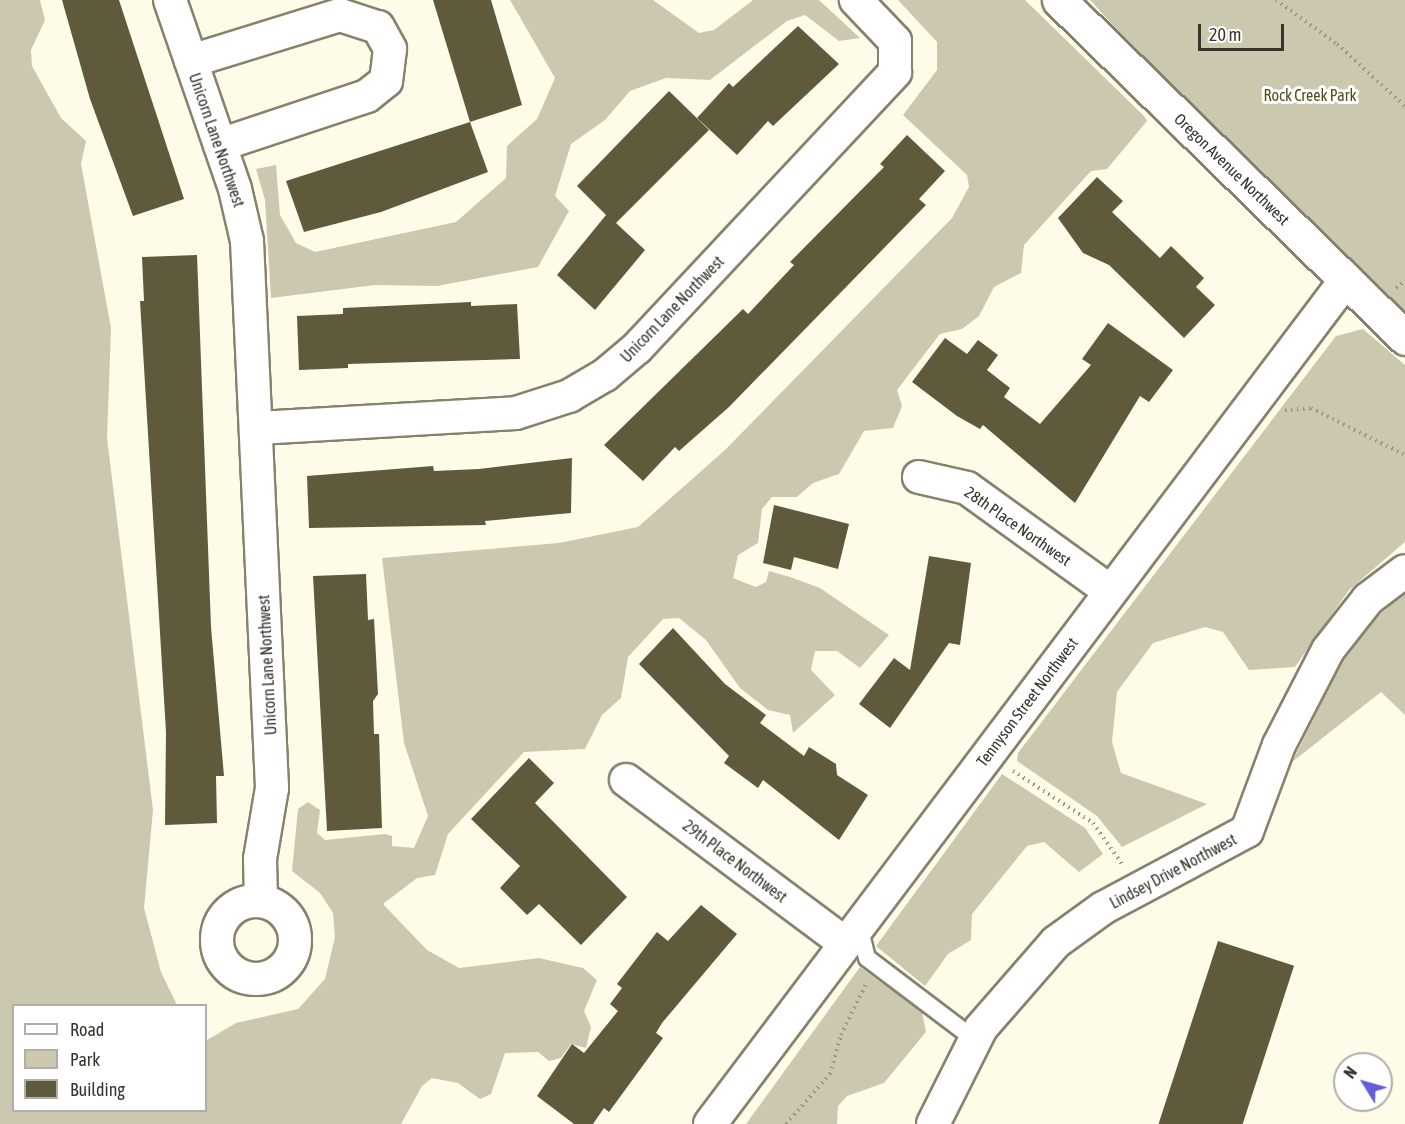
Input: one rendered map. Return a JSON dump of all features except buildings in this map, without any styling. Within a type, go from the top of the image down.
[{"type":"street","name":"Unicorn Lane Northwest","points":[[170,0],[220,145],[247,241],[258,428],[272,788],[260,859],[261,900]]},
{"type":"street","name":"Unicorn Lane Northwest","points":[[258,428],[516,413],[569,396],[605,375],[637,348],[896,72],[895,41],[856,0]]},
{"type":"street","name":"Oregon Avenue Northwest","points":[[1059,0],[1405,338]]},
{"type":"street","points":[[191,61],[340,15],[378,27],[390,49],[386,81],[367,96],[220,145]]},
{"type":"street","name":"Tennyson Street Northwest","points":[[712,1122],[1345,281]]},
{"type":"street","name":"28th Place Northwest","points":[[919,477],[967,488],[1110,591]]},
{"type":"street","name":"Lindsey Drive Northwest","points":[[933,1124],[974,1039],[1021,976],[1056,942],[1139,889],[1247,831],[1279,745],[1328,650],[1368,599],[1405,571]]},
{"type":"street","name":"29th Place Northwest","points":[[626,780],[852,934]]},
{"type":"lane","points":[[852,934],[867,958],[974,1039]]},
{"type":"path","points":[[1276,0],[1337,44],[1405,106]]},
{"type":"path","points":[[1275,410],[1311,408],[1405,455]]},
{"type":"path","points":[[987,754],[1093,823],[1139,889]]},
{"type":"path","points":[[786,1124],[830,1074],[856,999],[879,966]]},
{"type":"green space","points":[[0,0],[40,0],[45,20],[31,50],[32,66],[61,118],[86,141],[81,164],[111,328],[107,438],[153,810],[144,908],[161,972],[177,1004],[12,1004],[12,1112],[207,1112],[207,1040],[236,1023],[298,1009],[325,979],[335,937],[333,913],[320,893],[292,871],[298,809],[308,802],[320,810],[317,833],[325,840],[385,834],[392,836],[392,846],[414,848],[428,816],[404,743],[382,558],[559,543],[638,527],[725,450],[952,218],[969,187],[967,175],[903,115],[937,70],[937,42],[898,0],[1025,0],[1144,116],[1147,121],[1107,169],[1091,171],[1024,245],[1021,273],[994,287],[979,316],[962,329],[940,334],[897,390],[902,406],[893,428],[864,431],[839,474],[813,483],[797,497],[772,497],[762,509],[758,543],[738,555],[733,578],[756,587],[766,582],[769,571],[790,577],[820,588],[889,635],[860,668],[837,651],[815,651],[811,670],[835,695],[793,733],[790,715],[768,710],[740,688],[706,640],[679,618],[663,619],[628,657],[621,698],[602,715],[585,749],[524,752],[448,834],[435,875],[417,878],[383,904],[427,950],[459,968],[539,958],[583,968],[597,980],[584,1011],[591,1027],[586,1048],[571,1044],[561,1058],[549,1061],[538,1052],[505,1053],[491,1094],[480,1099],[458,1083],[432,1078],[422,1086],[401,1124],[0,1124]]},
{"type":"green space","points":[[510,0],[653,0],[699,33],[714,30],[753,0],[819,0],[860,38],[839,41],[805,15],[787,21],[710,80],[666,78],[630,91],[605,120],[571,144],[555,196],[569,211],[538,267],[437,286],[375,285],[271,298],[265,200],[256,169],[276,165],[280,215],[296,243],[315,252],[456,222],[506,178],[507,146],[537,119],[555,78]]},
{"type":"green space","name":"Rock Creek Park","points":[[1090,0],[1405,0],[1405,318],[1187,106]]},
{"type":"green space","points":[[1363,329],[1405,365],[1405,542],[1349,590],[1295,667],[1249,670],[1223,632],[1205,627],[1153,643],[1117,692],[1112,742],[1121,773],[1207,804],[1122,847],[1097,816],[1017,761],[1018,753],[1336,336]]},
{"type":"green space","points":[[1405,591],[1405,715],[1381,692],[1292,762],[1353,640]]},
{"type":"green space","points":[[1002,774],[1085,828],[1103,854],[1079,872],[1044,842],[1027,846],[972,914],[971,940],[948,954],[925,986],[876,946]]},
{"type":"green space","points":[[860,967],[922,1012],[926,1032],[884,1083],[847,1096],[838,1106],[837,1124],[746,1124]]}]
